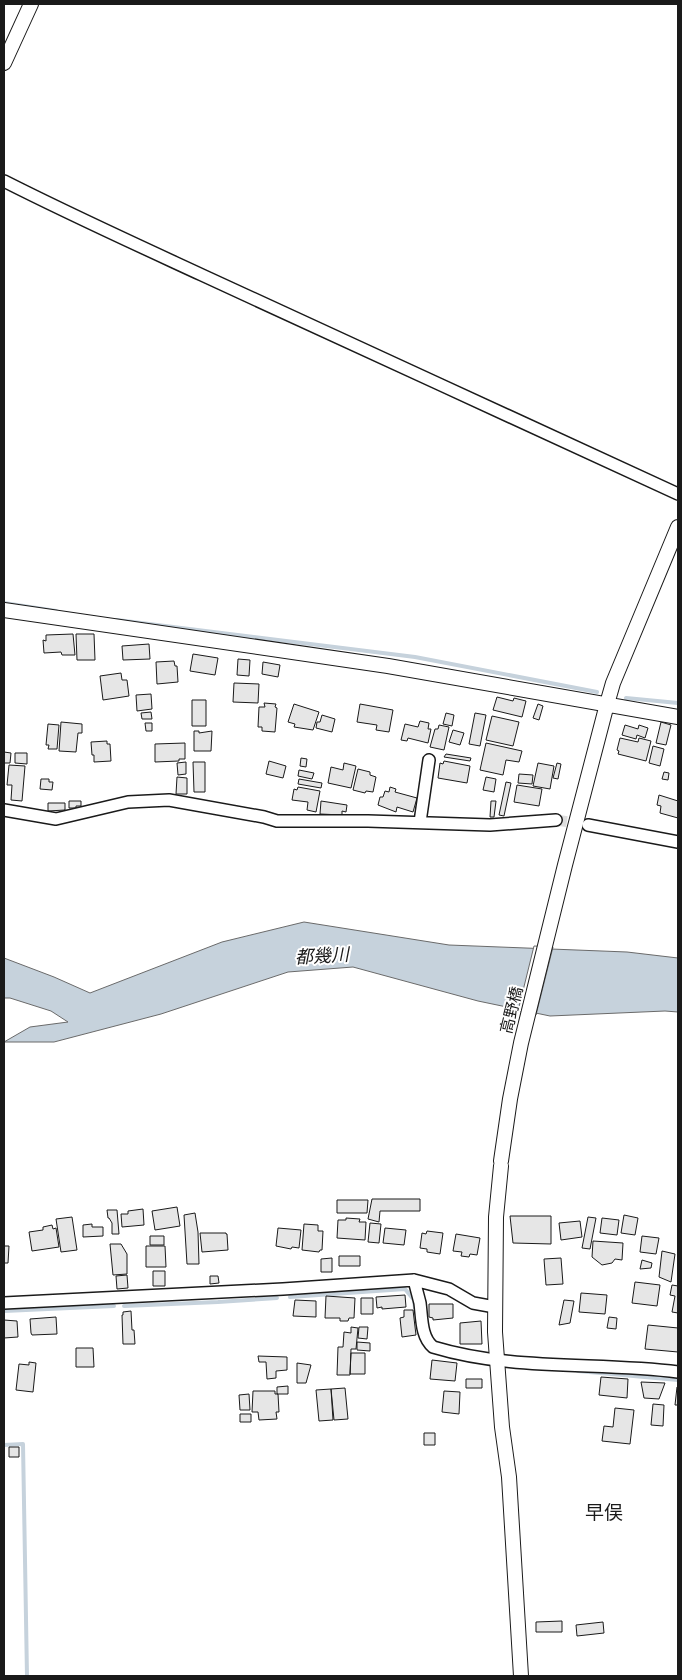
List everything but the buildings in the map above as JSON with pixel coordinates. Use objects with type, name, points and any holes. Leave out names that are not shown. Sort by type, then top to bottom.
[{"type":"street","points":[[4,63],[31,4]]},
{"type":"street","points":[[4,181],[56,208],[678,494]]},
{"type":"street","name":"高野橋","points":[[521,1676],[509,1477],[502,1426],[497,1360],[495,1307],[496,1217],[501,1164],[510,1099],[521,1043],[607,704],[613,683],[678,527]]},
{"type":"street","points":[[4,610],[388,666],[678,717]]},
{"type":"street","points":[[420,822],[429,760]]},
{"type":"street","points":[[4,810],[56,819],[128,802],[169,800],[277,821],[420,822],[490,825],[556,820]]},
{"type":"street","points":[[588,825],[678,842]]},
{"type":"street","points":[[4,1303],[283,1289],[414,1280],[449,1290],[473,1303],[495,1307]]},
{"type":"street","points":[[414,1280],[420,1302],[424,1335],[428,1343],[433,1347],[497,1360],[678,1372]]},
{"type":"water","name":"都幾川","points":[[304,922],[449,945],[627,952],[678,958],[678,1012],[550,1016],[478,1001],[353,967],[288,972],[161,1014],[54,1042],[4,1042],[30,1027],[68,1022],[51,1011],[10,998],[4,998],[4,958],[90,993],[222,942]]},
{"type":"pier","points":[[534,946],[553,947],[536,1015],[518,1011]]},
{"type":"waterway","points":[[4,603],[56,611]]},
{"type":"waterway","points":[[117,620],[415,657],[597,692]]},
{"type":"waterway","points":[[626,698],[678,703]]},
{"type":"waterway","points":[[290,1297],[405,1289],[414,1300],[415,1308]]},
{"type":"waterway","points":[[124,1306],[277,1298]]},
{"type":"waterway","points":[[4,1311],[114,1306]]},
{"type":"waterway","points":[[578,1371],[678,1380]]},
{"type":"waterway","points":[[4,1445],[23,1444],[27,1676]]},
{"type":"tunnel","points":[[556,820],[583,824]]},
{"type":"district","name":"早俣","points":[[604,1512]]}]
